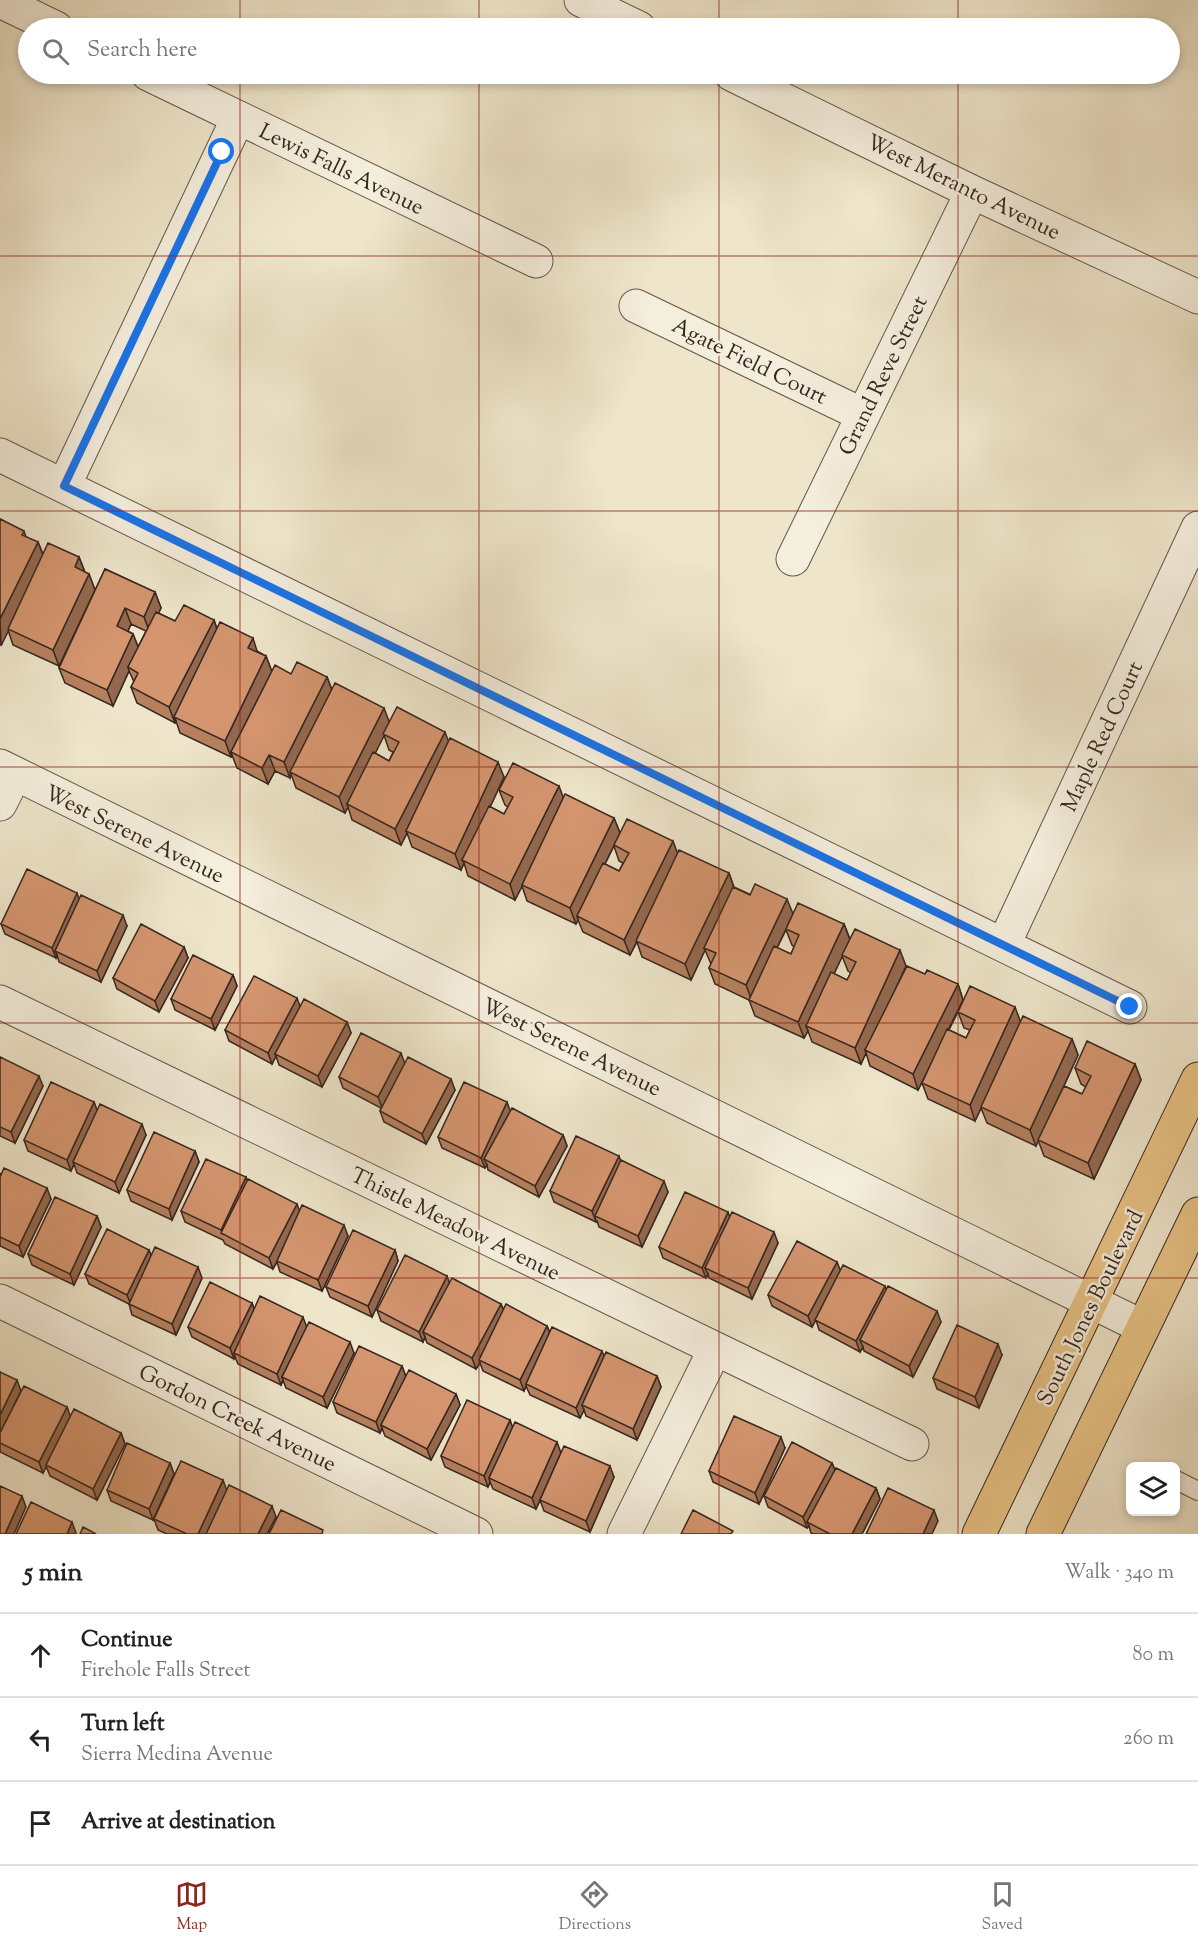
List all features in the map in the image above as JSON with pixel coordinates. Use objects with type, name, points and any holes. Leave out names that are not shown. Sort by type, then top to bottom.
[{"type":"main road","name":"South Jones Boulevard","points":[[980,1534],[1198,1079]]},
{"type":"main road","points":[[1043,1534],[1198,1214]]},
{"type":"street","points":[[581,0],[618,18]]},
{"type":"street","points":[[20,5],[40,18]]},
{"type":"street","name":"Lewis Falls Avenue","points":[[168,84],[536,261]]},
{"type":"street","name":"West Meranto Avenue","points":[[751,84],[972,192],[1198,297]]},
{"type":"street","points":[[64,486],[238,118]]},
{"type":"street","name":"Grand Reve Street","points":[[793,559],[972,192]]},
{"type":"street","name":"Agate Field Court","points":[[636,306],[863,415]]},
{"type":"street","points":[[0,455],[1130,1007]]},
{"type":"street","name":"Maple Red Court","points":[[1005,944],[1198,528]]},
{"type":"street","points":[[0,804],[7,770]]},
{"type":"street","name":"West Serene Avenue","points":[[7,770],[1143,1327]]},
{"type":"street","name":"Thistle Meadow Avenue","points":[[0,1002],[912,1444]]},
{"type":"street","name":"Gordon Creek Avenue","points":[[0,1300],[476,1534]]},
{"type":"street","points":[[624,1534],[715,1349]]},
{"type":"lane","points":[[1180,1482],[1198,1491]]},
{"type":"building","points":[[0,519],[24,531],[22,535],[38,542],[0,619]]},
{"type":"building","points":[[48,543],[79,557],[75,567],[89,574],[53,650],[8,629]]},
{"type":"building","points":[[105,569],[155,592],[144,617],[125,608],[117,626],[133,634],[107,690],[59,668]]},
{"type":"building","points":[[184,605],[214,620],[169,707],[131,687],[138,673],[128,667],[156,612],[175,621]]},
{"type":"building","points":[[220,622],[253,638],[248,648],[266,656],[225,741],[174,717]]},
{"type":"building","points":[[297,662],[327,677],[284,762],[269,755],[262,768],[231,752],[275,665],[291,674]]},
{"type":"building","points":[[335,683],[384,708],[339,797],[290,772]]},
{"type":"building","points":[[397,707],[445,732],[395,829],[347,804],[373,752],[389,761],[399,742],[383,734]]},
{"type":"building","points":[[450,738],[498,762],[455,854],[406,831]]},
{"type":"building","points":[[513,763],[559,786],[510,884],[462,860],[489,806],[504,814],[513,797],[499,790]]},
{"type":"building","points":[[565,794],[614,818],[570,908],[522,885]]},
{"type":"building","points":[[627,819],[673,841],[624,940],[577,916],[603,863],[619,871],[629,853],[614,845]]},
{"type":"building","points":[[679,850],[729,873],[685,964],[636,941]]},
{"type":"building","points":[[27,869],[77,893],[52,948],[1,924]]},
{"type":"building","points":[[755,884],[787,899],[746,985],[709,968],[716,953],[704,948],[733,887],[750,895]]},
{"type":"building","points":[[81,895],[123,915],[97,971],[55,951]]},
{"type":"building","points":[[798,903],[844,924],[798,1022],[749,1000],[774,946],[791,954],[799,935],[786,929]]},
{"type":"building","points":[[141,924],[184,947],[155,1001],[113,978]]},
{"type":"building","points":[[855,929],[900,950],[855,1048],[806,1026],[831,972],[847,980],[856,962],[842,955]]},
{"type":"building","points":[[193,955],[233,975],[211,1019],[171,999]]},
{"type":"building","points":[[907,966],[925,974],[927,970],[958,984],[913,1074],[865,1050]]},
{"type":"building","points":[[254,976],[297,998],[268,1053],[225,1030]]},
{"type":"building","points":[[970,986],[1015,1007],[970,1105],[922,1083],[947,1029],[966,1038],[975,1020],[958,1012]]},
{"type":"building","points":[[304,999],[347,1022],[318,1076],[275,1054]]},
{"type":"building","points":[[1023,1016],[1072,1039],[1030,1130],[981,1107]]},
{"type":"building","points":[[361,1033],[401,1053],[378,1097],[339,1077]]},
{"type":"building","points":[[1087,1041],[1135,1064],[1088,1163],[1038,1140],[1064,1086],[1082,1094],[1091,1076],[1075,1068]]},
{"type":"building","points":[[0,1057],[39,1076],[11,1132],[0,1127]]},
{"type":"building","points":[[408,1057],[451,1079],[422,1134],[380,1111]]},
{"type":"building","points":[[51,1082],[94,1102],[67,1160],[24,1140]]},
{"type":"building","points":[[464,1082],[507,1102],[481,1158],[438,1137]]},
{"type":"building","points":[[100,1104],[142,1124],[115,1182],[73,1162]]},
{"type":"building","points":[[512,1108],[563,1135],[535,1186],[484,1159]]},
{"type":"building","points":[[154,1132],[195,1151],[169,1209],[127,1190]]},
{"type":"building","points":[[576,1136],[619,1156],[592,1211],[550,1191]]},
{"type":"building","points":[[206,1159],[246,1177],[221,1230],[181,1211]]},
{"type":"building","points":[[621,1160],[664,1181],[638,1236],[595,1216]]},
{"type":"building","points":[[4,1168],[47,1188],[19,1246],[0,1237],[0,1177]]},
{"type":"building","points":[[248,1179],[297,1204],[269,1258],[221,1233]]},
{"type":"building","points":[[685,1192],[728,1212],[702,1268],[659,1247]]},
{"type":"building","points":[[55,1197],[97,1216],[70,1274],[28,1254]]},
{"type":"building","points":[[302,1205],[344,1225],[318,1280],[277,1261]]},
{"type":"building","points":[[732,1212],[774,1232],[748,1288],[705,1268]]},
{"type":"building","points":[[107,1229],[149,1250],[127,1295],[85,1274]]},
{"type":"building","points":[[353,1230],[395,1250],[368,1306],[326,1287]]},
{"type":"building","points":[[797,1241],[837,1262],[808,1316],[768,1295]]},
{"type":"building","points":[[155,1247],[198,1267],[172,1324],[129,1304]]},
{"type":"building","points":[[405,1255],[447,1276],[419,1332],[377,1310]]},
{"type":"building","points":[[843,1265],[885,1286],[856,1341],[815,1320]]},
{"type":"building","points":[[452,1278],[501,1304],[472,1358],[423,1332]]},
{"type":"building","points":[[210,1282],[252,1303],[230,1348],[188,1327]]},
{"type":"building","points":[[888,1286],[937,1311],[909,1366],[860,1340]]},
{"type":"building","points":[[260,1296],[303,1317],[277,1374],[234,1353]]},
{"type":"building","points":[[506,1304],[547,1326],[520,1380],[479,1360]]},
{"type":"building","points":[[309,1322],[350,1342],[323,1397],[282,1377]]},
{"type":"building","points":[[957,1325],[998,1344],[975,1397],[933,1378]]},
{"type":"building","points":[[552,1327],[602,1351],[576,1408],[526,1384]]},
{"type":"building","points":[[359,1346],[402,1366],[376,1422],[333,1402]]},
{"type":"building","points":[[606,1352],[657,1376],[633,1429],[582,1405]]},
{"type":"building","points":[[409,1370],[456,1394],[427,1449],[381,1425]]},
{"type":"building","points":[[0,1372],[17,1380],[0,1415]]},
{"type":"building","points":[[24,1386],[67,1407],[39,1462],[0,1443],[0,1433]]},
{"type":"building","points":[[467,1400],[510,1420],[484,1476],[441,1456]]},
{"type":"building","points":[[74,1409],[121,1433],[93,1489],[46,1465]]},
{"type":"building","points":[[734,1416],[781,1437],[755,1493],[709,1471]]},
{"type":"building","points":[[515,1422],[557,1442],[532,1498],[489,1478]]},
{"type":"building","points":[[792,1442],[832,1463],[803,1517],[764,1496]]},
{"type":"building","points":[[127,1443],[170,1463],[149,1509],[107,1490]]},
{"type":"building","points":[[564,1446],[610,1466],[586,1521],[540,1500]]},
{"type":"building","points":[[181,1461],[223,1480],[198,1534],[187,1534],[154,1519]]},
{"type":"building","points":[[836,1468],[876,1488],[852,1534],[830,1534],[807,1522]]},
{"type":"building","points":[[229,1485],[272,1506],[258,1534],[206,1534]]},
{"type":"building","points":[[0,1486],[22,1496],[5,1534],[0,1534]]},
{"type":"building","points":[[888,1488],[934,1510],[923,1534],[866,1534]]},
{"type":"building","points":[[31,1502],[72,1522],[67,1534],[16,1534]]},
{"type":"building","points":[[281,1510],[323,1530],[322,1534],[269,1534]]},
{"type":"building","points":[[693,1510],[733,1531],[731,1534],[681,1534]]},
{"type":"building","points":[[83,1527],[96,1534],[80,1534]]},
{"type":"route","points":[[222,152],[64,486],[1130,1007]]}]
